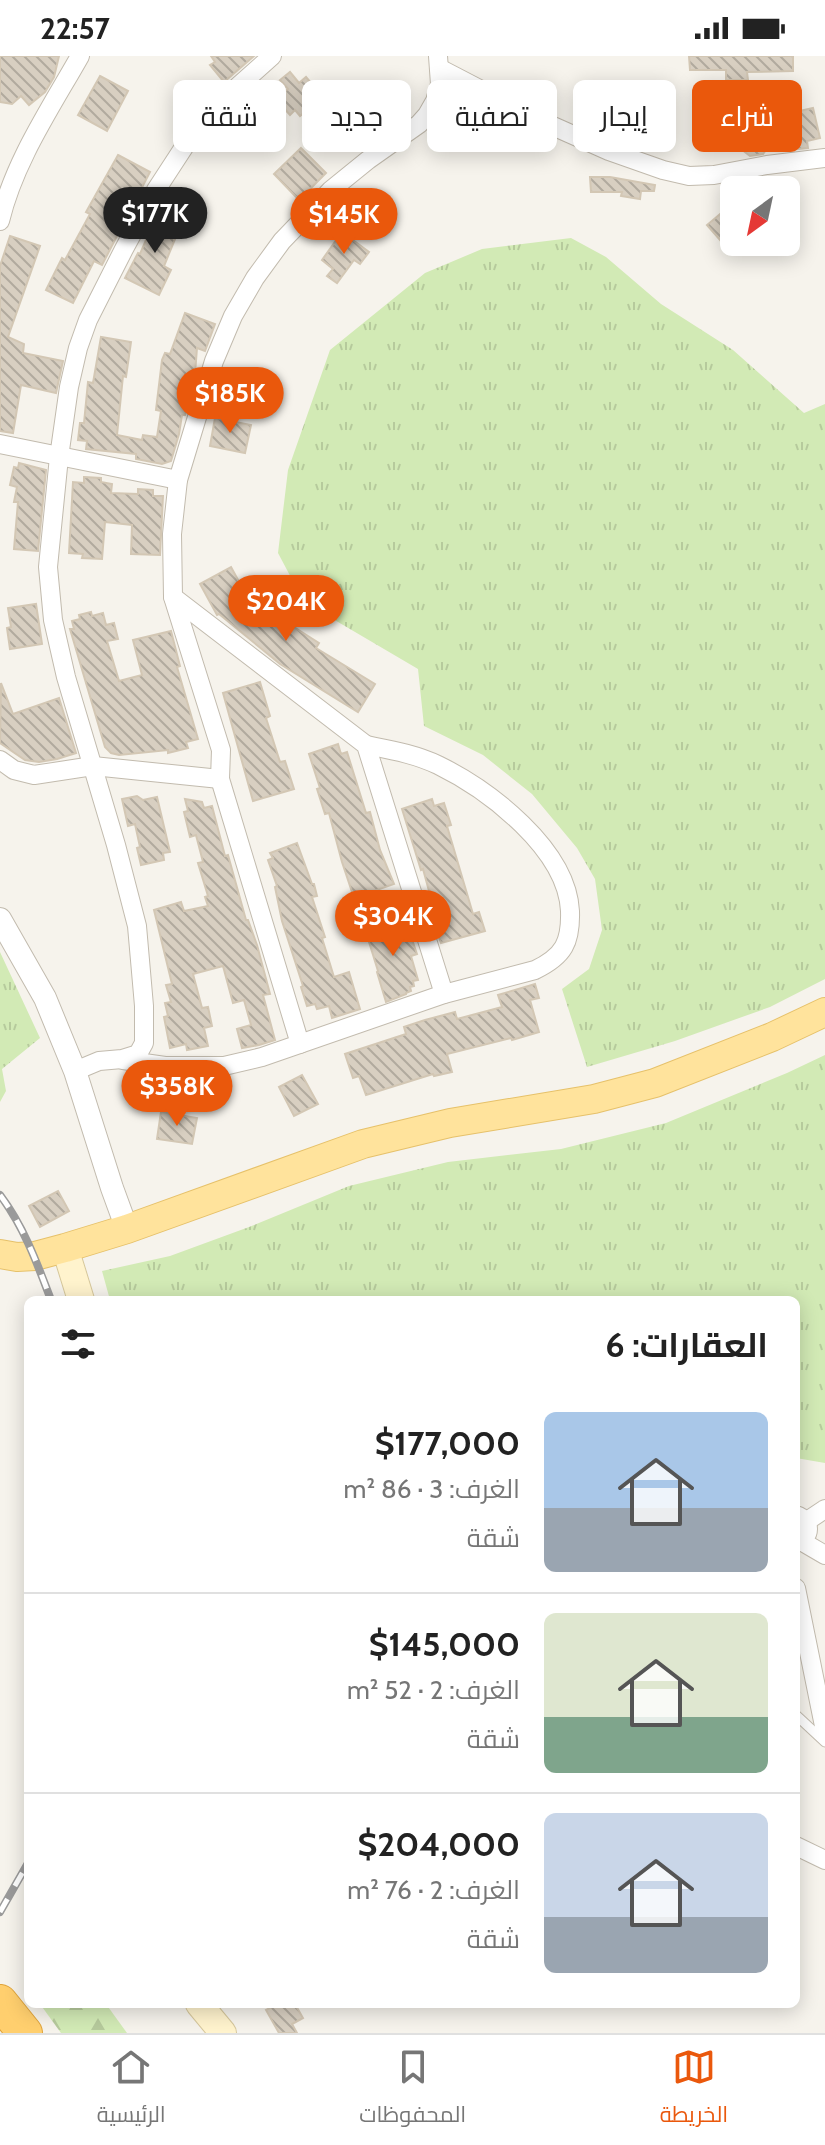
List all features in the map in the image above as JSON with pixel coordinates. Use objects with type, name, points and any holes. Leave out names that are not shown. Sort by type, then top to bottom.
[{"type":"highway","points":[[0,2002],[25,2033]]},
{"type":"main road","points":[[0,1254],[35,1256],[65,1248],[127,1229],[363,1144],[450,1123],[594,1099],[655,1083],[772,1037],[825,1012]]},
{"type":"main road","points":[[65,1248],[80,1296]]},
{"type":"main road","points":[[202,2008],[223,2033]]},
{"type":"street","points":[[0,221],[4,185],[80,56]]},
{"type":"street","points":[[75,1071],[99,1061],[138,1054],[144,1043],[144,1006],[137,926],[66,677],[53,620],[48,567],[69,387],[88,320],[156,190],[216,106],[272,56]]},
{"type":"street","points":[[438,62],[551,125],[609,151],[663,170],[689,176],[714,175],[825,158]]},
{"type":"street","points":[[300,1044],[220,779],[221,750],[173,597],[172,534],[178,480],[214,361],[233,316],[255,278],[282,241],[331,190],[419,124],[435,101],[440,84],[438,62]]},
{"type":"street","points":[[0,444],[178,480]]},
{"type":"street","points":[[122,1059],[165,1066],[224,1066],[262,1057],[444,994],[535,970],[562,951],[571,932],[569,902],[560,873],[547,851],[493,799],[439,766],[408,754],[366,745],[173,597]]},
{"type":"street","points":[[366,745],[444,994]]},
{"type":"street","points":[[0,760],[14,770],[34,775],[93,766],[220,779]]},
{"type":"street","points":[[0,919],[45,998],[75,1071],[127,1229]]},
{"type":"street","points":[[800,1541],[807,1536],[809,1529],[801,1518],[825,1509]]},
{"type":"street","points":[[800,1542],[825,1555]]},
{"type":"street","points":[[800,1608],[825,1731]]},
{"type":"street","points":[[800,1848],[825,1860]]},
{"type":"lane","points":[[800,1719],[825,1742]]},
{"type":"green space","points":[[571,238],[606,257],[661,304],[733,350],[804,413],[825,404],[825,979],[770,1007],[675,1041],[587,1067],[562,989],[589,969],[602,930],[595,879],[577,848],[532,794],[483,755],[424,726],[418,669],[304,602],[278,553],[288,470],[330,350],[425,273],[482,249]]},
{"type":"green space","points":[[0,952],[40,1038],[2,1069],[6,1091],[0,1102]]},
{"type":"green space","points":[[825,1055],[825,1463],[800,1459],[800,1296],[109,1296],[102,1271],[170,1256],[349,1186],[448,1162],[561,1149],[666,1123]]},
{"type":"green space","points":[[43,2008],[109,2008],[127,2033],[61,2033]]},
{"type":"building","points":[[0,56],[59,56],[54,77],[45,92],[29,105],[21,96],[12,104],[0,102]]},
{"type":"building","points":[[211,56],[254,56],[226,80],[222,80],[210,65],[215,62]]},
{"type":"building","points":[[689,56],[793,56],[793,71],[747,72],[748,80],[726,80],[726,70],[690,70]]},
{"type":"building","points":[[290,72],[299,83],[302,80],[300,116],[295,110],[290,115],[286,110],[288,89],[286,80],[280,80]]},
{"type":"building","points":[[100,76],[128,91],[107,131],[78,115]]},
{"type":"building","points":[[813,108],[820,138],[807,141],[808,148],[802,149],[802,110]]},
{"type":"building","points":[[301,148],[326,173],[299,200],[274,174]]},
{"type":"building","points":[[745,152],[764,152],[763,154],[750,156]]},
{"type":"building","points":[[118,155],[150,172],[102,265],[94,261],[73,303],[46,290],[90,214],[86,212]]},
{"type":"building","points":[[590,177],[610,177],[655,185],[654,191],[641,191],[640,199],[621,196],[622,192],[591,192]]},
{"type":"building","points":[[158,212],[182,222],[164,266],[171,270],[159,295],[125,278],[140,254]]},
{"type":"building","points":[[720,214],[720,240],[707,225]]},
{"type":"building","points":[[342,232],[369,252],[360,264],[354,260],[337,283],[327,276],[333,269],[322,260]]},
{"type":"building","points":[[10,236],[40,246],[8,337],[24,344],[23,353],[63,361],[56,393],[21,385],[13,433],[0,431],[0,266]]},
{"type":"building","points":[[185,313],[215,324],[205,351],[197,348],[195,374],[171,461],[162,464],[136,459],[136,454],[86,449],[87,441],[78,440],[80,423],[84,423],[88,382],[93,383],[101,337],[131,342],[126,377],[123,376],[117,435],[142,440],[143,435],[157,437],[161,411],[156,410],[162,360],[165,353],[170,354]]},
{"type":"building","points":[[215,418],[251,425],[245,453],[210,446]]},
{"type":"building","points":[[19,463],[46,470],[38,551],[14,549],[18,502],[14,502],[17,487],[10,485],[14,467],[18,468]]},
{"type":"building","points":[[84,477],[101,478],[101,482],[112,484],[111,493],[138,494],[138,489],[153,490],[153,496],[163,496],[160,555],[131,554],[132,525],[105,522],[102,559],[82,558],[83,554],[69,553],[73,482],[84,483]]},
{"type":"building","points":[[231,567],[244,591],[239,594],[287,634],[292,626],[319,643],[316,648],[375,684],[358,712],[280,664],[217,615],[200,584]]},
{"type":"building","points":[[36,604],[42,644],[10,649],[8,608]]},
{"type":"building","points":[[91,612],[92,616],[103,613],[106,625],[114,623],[118,639],[107,641],[119,681],[142,675],[133,640],[171,631],[180,666],[177,667],[198,739],[186,742],[188,748],[168,753],[168,750],[119,755],[105,747],[70,629],[74,629],[72,621],[80,619],[79,615]]},
{"type":"building","points":[[260,682],[270,716],[266,718],[280,762],[285,761],[294,789],[253,801],[223,693]]},
{"type":"building","points":[[1,683],[13,714],[59,698],[76,753],[39,762],[25,760],[0,743]]},
{"type":"building","points":[[338,744],[341,754],[347,752],[366,813],[370,812],[380,850],[394,884],[354,898],[329,813],[325,814],[317,789],[320,788],[309,754]]},
{"type":"building","points":[[137,796],[143,800],[157,797],[170,852],[163,853],[164,860],[141,865],[135,824],[128,826],[122,799]]},
{"type":"building","points":[[185,799],[202,802],[204,808],[212,806],[225,856],[228,855],[246,920],[257,945],[270,994],[263,995],[275,1040],[242,1048],[237,1029],[251,1025],[244,1000],[233,1003],[223,966],[193,974],[202,1008],[208,1007],[212,1026],[204,1028],[208,1046],[187,1050],[186,1044],[170,1048],[164,1017],[168,1016],[165,1003],[171,1002],[166,985],[172,984],[154,910],[181,902],[184,911],[208,906],[198,863],[203,862],[196,835],[190,837],[184,812],[188,811]]},
{"type":"building","points":[[432,799],[434,806],[444,803],[451,825],[447,826],[473,914],[479,912],[485,931],[441,943],[431,914],[435,913],[423,869],[402,809]]},
{"type":"building","points":[[297,843],[314,884],[317,896],[312,897],[334,977],[349,972],[360,1009],[332,1018],[329,1006],[317,1009],[315,1004],[307,1006],[268,860],[273,858],[270,853]]},
{"type":"building","points":[[405,919],[417,954],[411,956],[418,980],[413,981],[411,991],[386,1002],[365,929]]},
{"type":"building","points":[[535,984],[539,998],[530,1000],[539,1032],[447,1054],[452,1072],[433,1074],[366,1095],[359,1076],[353,1078],[345,1054],[406,1034],[404,1027],[425,1020],[455,1012],[457,1019],[502,1007],[498,995]]},
{"type":"building","points":[[302,1075],[318,1104],[294,1116],[279,1087]]},
{"type":"building","points":[[161,1112],[197,1118],[192,1144],[157,1139]]},
{"type":"building","points":[[58,1191],[69,1211],[40,1227],[29,1206]]},
{"type":"building","points":[[297,2008],[303,2018],[292,2024],[297,2033],[279,2033],[266,2010]]},
{"type":"railway","points":[[0,1195],[23,1233],[49,1296]]},
{"type":"railway","points":[[0,1912],[24,1870]]}]
